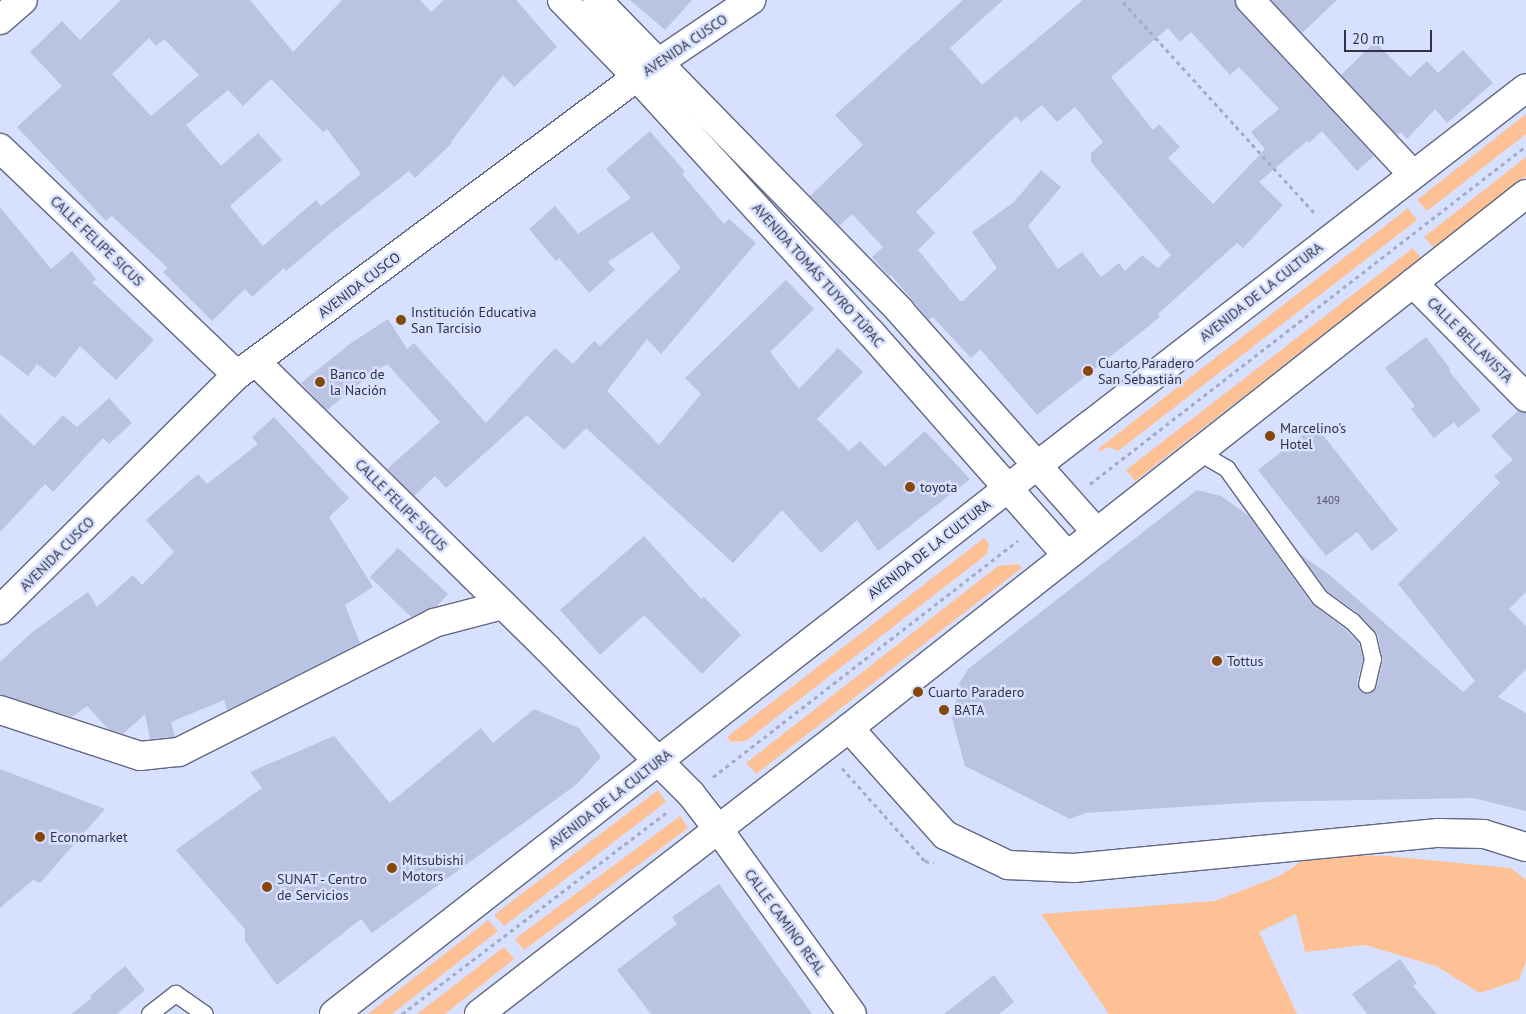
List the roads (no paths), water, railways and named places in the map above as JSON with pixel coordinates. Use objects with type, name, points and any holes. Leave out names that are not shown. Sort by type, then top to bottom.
[{"type":"main road","points":[[0,20],[23,0]]},
{"type":"main road","name":"AVENIDA TOMÁS TUYRO TÚPAC","points":[[562,0],[647,70],[900,311],[1096,532]]},
{"type":"main road","name":"AVENIDA TOMÁS TUYRO TÚPAC","points":[[597,0],[647,70],[871,332],[1067,555]]},
{"type":"main road","name":"AVENIDA CUSCO","points":[[0,610],[246,369],[647,70],[751,0]]},
{"type":"main road","points":[[1250,0],[1412,174]]},
{"type":"main road","name":"AVENIDA DE LA CULTURA","points":[[334,1014],[1412,174],[1526,88]]},
{"type":"main road","name":"CALLE FELIPE SICUS","points":[[0,148],[246,369],[503,605],[658,761]]},
{"type":"main road","points":[[478,1014],[849,728],[1526,194]]},
{"type":"main road","name":"CALLE BELLAVISTA","points":[[1413,283],[1526,397]]},
{"type":"main road","points":[[0,710],[140,756],[179,752],[434,623],[503,605]]},
{"type":"main road","points":[[849,728],[945,835],[1008,865],[1074,868],[1438,833],[1484,834],[1526,847]]},
{"type":"main road","points":[[658,761],[691,794],[718,829]]},
{"type":"main road","name":"CALLE CAMINO REAL","points":[[718,829],[852,1014]]},
{"type":"lane","points":[[1198,452],[1227,469],[1320,598],[1352,620],[1368,638],[1373,659],[1367,684]]},
{"type":"lane","points":[[150,1014],[176,994],[205,1014]]},
{"type":"place","name":"Institución Educativa San Tarcisio","points":[[401,320]]},
{"type":"place","name":"Cuarto Paradero San Sebastián","points":[[1088,371]]},
{"type":"place","name":"Banco de la Nación","points":[[320,382]]},
{"type":"place","name":"Marcelino's Hotel","points":[[1270,436]]},
{"type":"place","name":"toyota","points":[[910,487]]},
{"type":"place","name":"Tottus","points":[[1217,661]]},
{"type":"place","name":"Cuarto Paradero","points":[[918,692]]},
{"type":"place","name":"BATA","points":[[944,710]]},
{"type":"place","name":"Economarket","points":[[40,837]]},
{"type":"place","name":"Mitsubishi Motors","points":[[392,868]]},
{"type":"place","name":"SUNAT - Centro de Servicios","points":[[267,887]]}]
